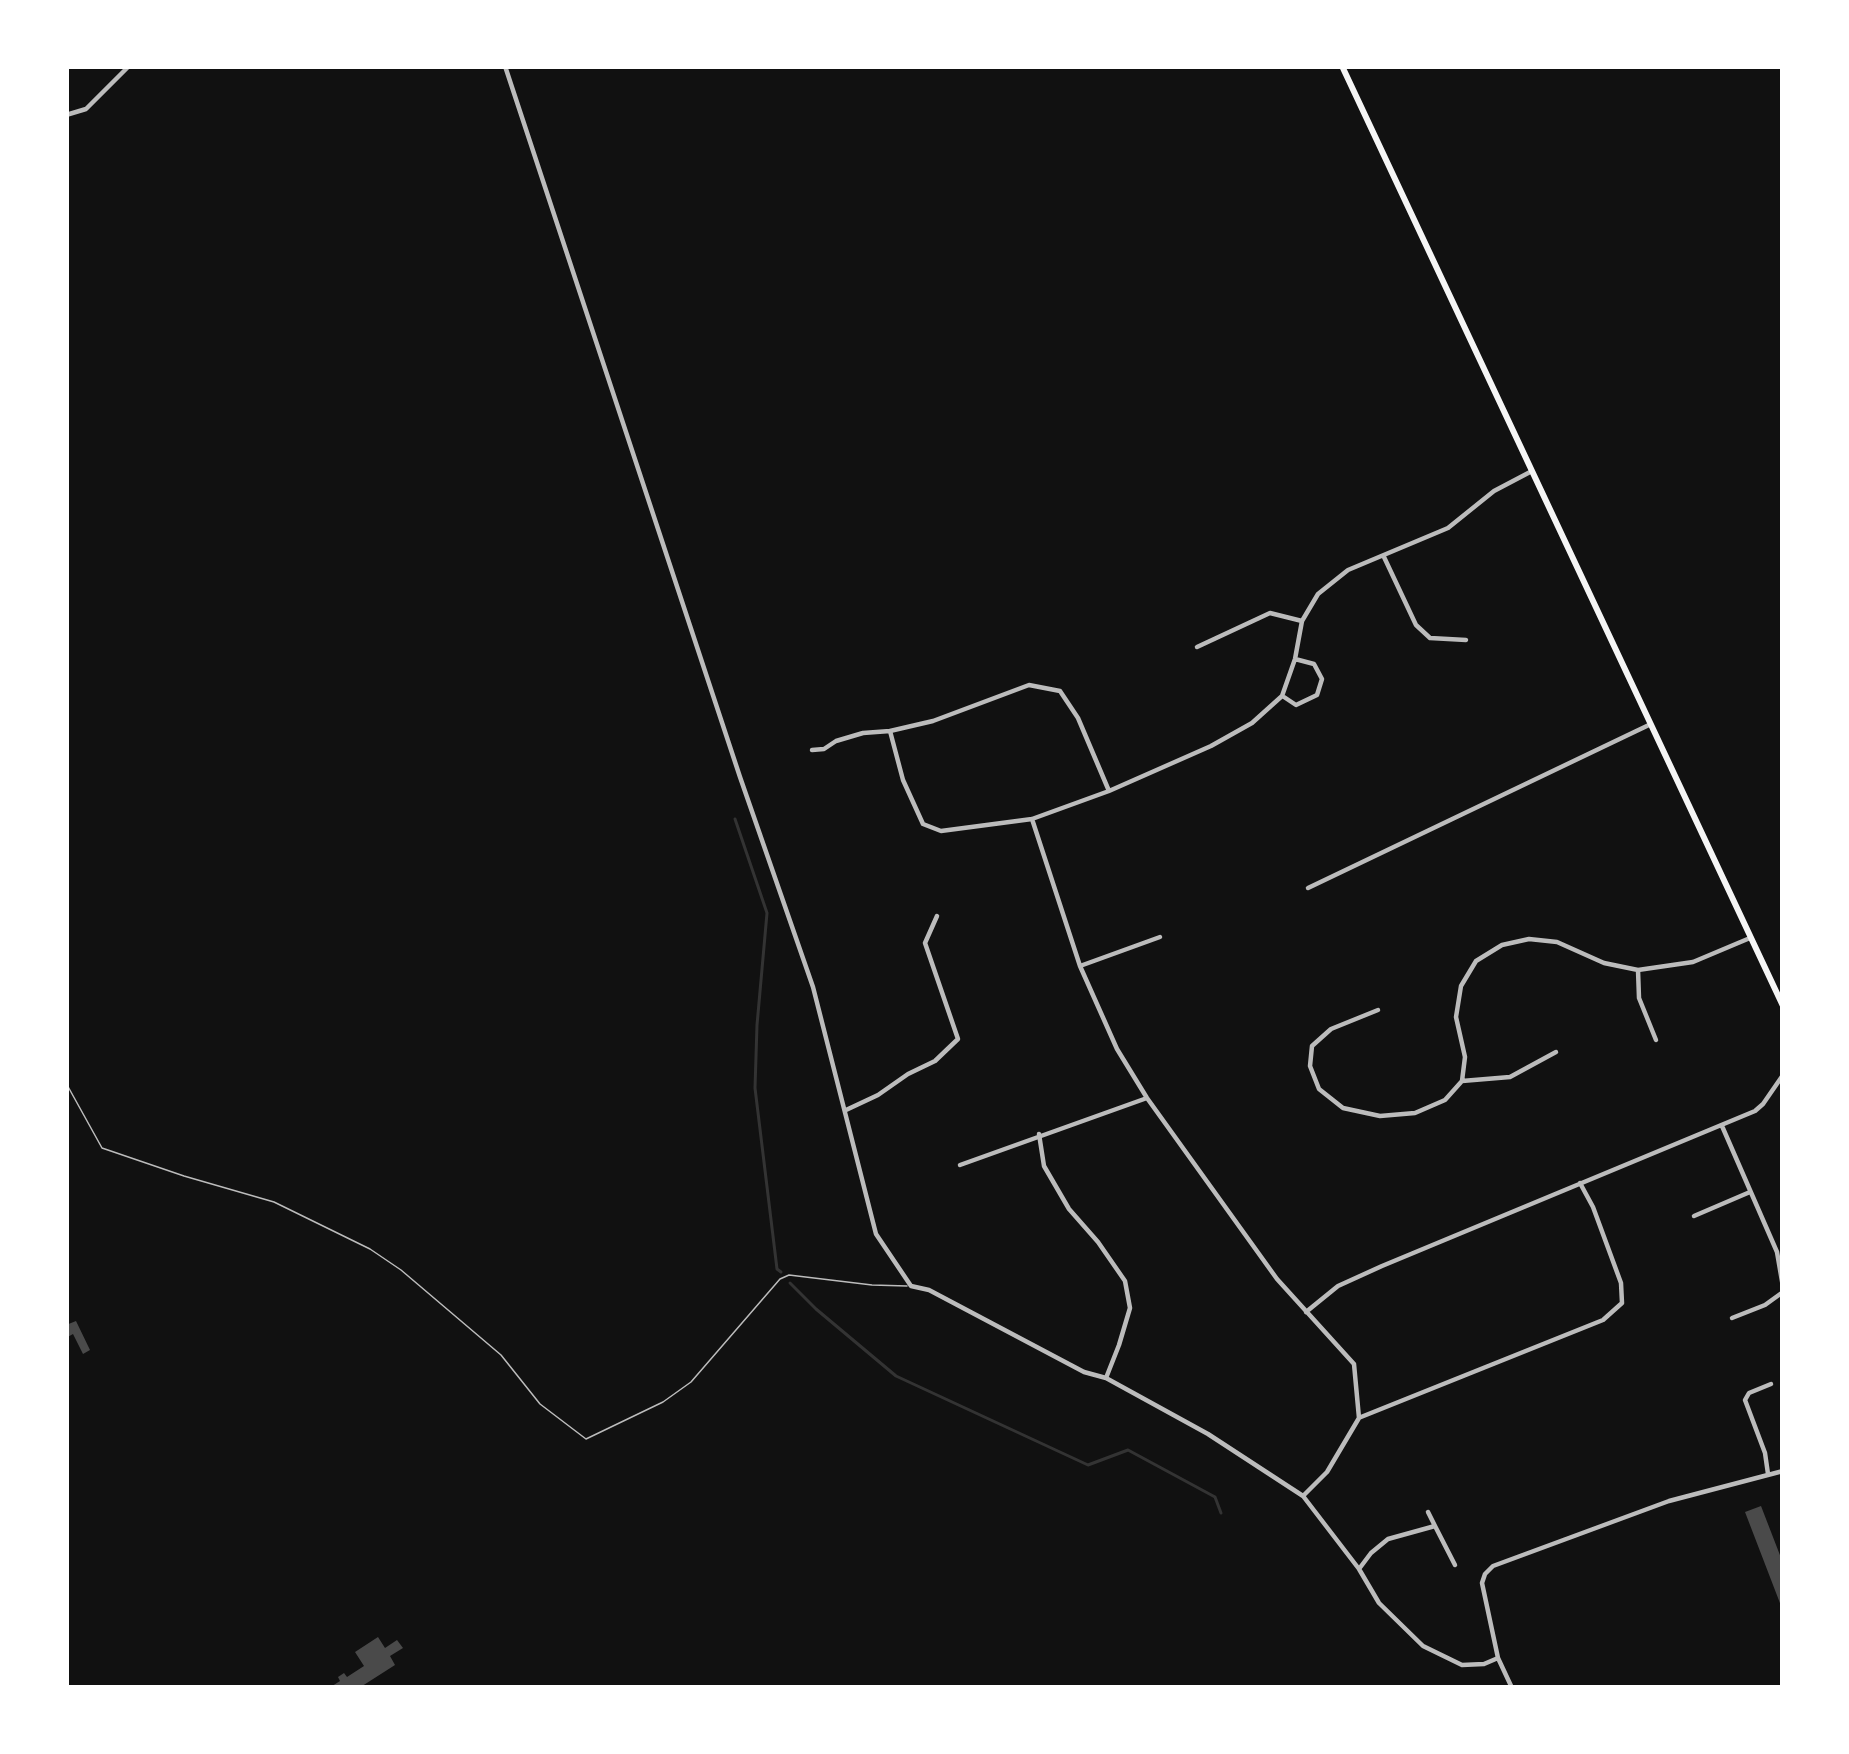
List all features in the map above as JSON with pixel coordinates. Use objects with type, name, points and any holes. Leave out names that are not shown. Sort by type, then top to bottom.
[{"type":"main road","points":[[1342,66],[1783,1006]]},
{"type":"street","points":[[66,115],[86,109],[129,66]]},
{"type":"street","points":[[505,66],[813,987],[876,1234],[911,1286],[929,1290],[1084,1372],[1106,1378],[1208,1434],[1303,1496],[1379,1603],[1423,1646],[1462,1665],[1498,1658]]},
{"type":"street","points":[[890,731],[902,779],[923,824],[941,831],[1033,819],[1109,791],[1211,746],[1252,723],[1282,696],[1302,620],[1318,593],[1348,570],[1448,528],[1494,491],[1532,471]]},
{"type":"street","points":[[1384,556],[1416,625],[1430,638],[1466,640]]},
{"type":"street","points":[[1197,647],[1270,613],[1302,620]]},
{"type":"street","points":[[1282,696],[1296,705],[1317,695],[1322,679],[1314,664],[1295,659]]},
{"type":"street","points":[[812,750],[863,734],[933,722],[1029,685],[1060,691],[1078,718],[1109,791]]},
{"type":"street","points":[[1308,888],[1652,724]]},
{"type":"street","points":[[1033,819],[1080,966],[1118,1049],[1277,1279],[1354,1364],[1359,1418],[1328,1472],[1303,1496]]},
{"type":"street","points":[[846,1110],[935,1061],[958,1039],[925,944],[937,916]]},
{"type":"street","points":[[1080,966],[1160,937]]},
{"type":"street","points":[[1378,1010],[1331,1029],[1312,1046],[1310,1066],[1319,1090],[1343,1108],[1379,1116],[1415,1112],[1445,1100],[1462,1081],[1465,1057],[1456,1017],[1461,986],[1476,961],[1502,945],[1529,939],[1557,942],[1604,963],[1638,970],[1693,962],[1750,938]]},
{"type":"street","points":[[1638,970],[1639,998],[1657,1040]]},
{"type":"street","points":[[1462,1081],[1510,1077],[1556,1052]]},
{"type":"street","points":[[1306,1312],[1338,1286],[1755,1111],[1783,1075]]},
{"type":"street","points":[[960,1165],[1148,1098]]},
{"type":"street","points":[[1722,1126],[1777,1252],[1783,1290],[1765,1306],[1732,1318]]},
{"type":"street","points":[[1039,1135],[1044,1166],[1069,1209],[1125,1281],[1130,1308],[1106,1378]]},
{"type":"street","points":[[1359,1418],[1604,1320],[1622,1303],[1622,1283],[1580,1183]]},
{"type":"street","points":[[1694,1216],[1750,1192]]},
{"type":"street","points":[[1768,1474],[1744,1400],[1771,1384]]},
{"type":"street","points":[[1512,1688],[1498,1658],[1482,1582],[1493,1566],[1669,1501],[1783,1471]]},
{"type":"street","points":[[1428,1512],[1455,1565]]},
{"type":"street","points":[[1359,1569],[1388,1539],[1435,1526]]},
{"type":"lane","points":[[66,1082],[101,1148],[274,1202],[386,1259],[501,1355],[540,1404],[586,1439],[663,1402],[692,1382],[780,1279],[911,1286]]},
{"type":"building","points":[[76,1321],[90,1350],[83,1354],[73,1334],[66,1338],[66,1325]]},
{"type":"building","points":[[1761,1506],[1783,1563],[1783,1611],[1745,1512]]},
{"type":"building","points":[[378,1637],[385,1648],[397,1640],[403,1648],[390,1656],[395,1665],[359,1688],[329,1688],[344,1673],[347,1677],[364,1666],[355,1652]]},
{"type":"waterway","points":[[735,819],[767,913],[755,1088],[781,1272]]},
{"type":"waterway","points":[[790,1283],[896,1376],[1088,1465],[1128,1450],[1215,1497],[1221,1513]]}]
